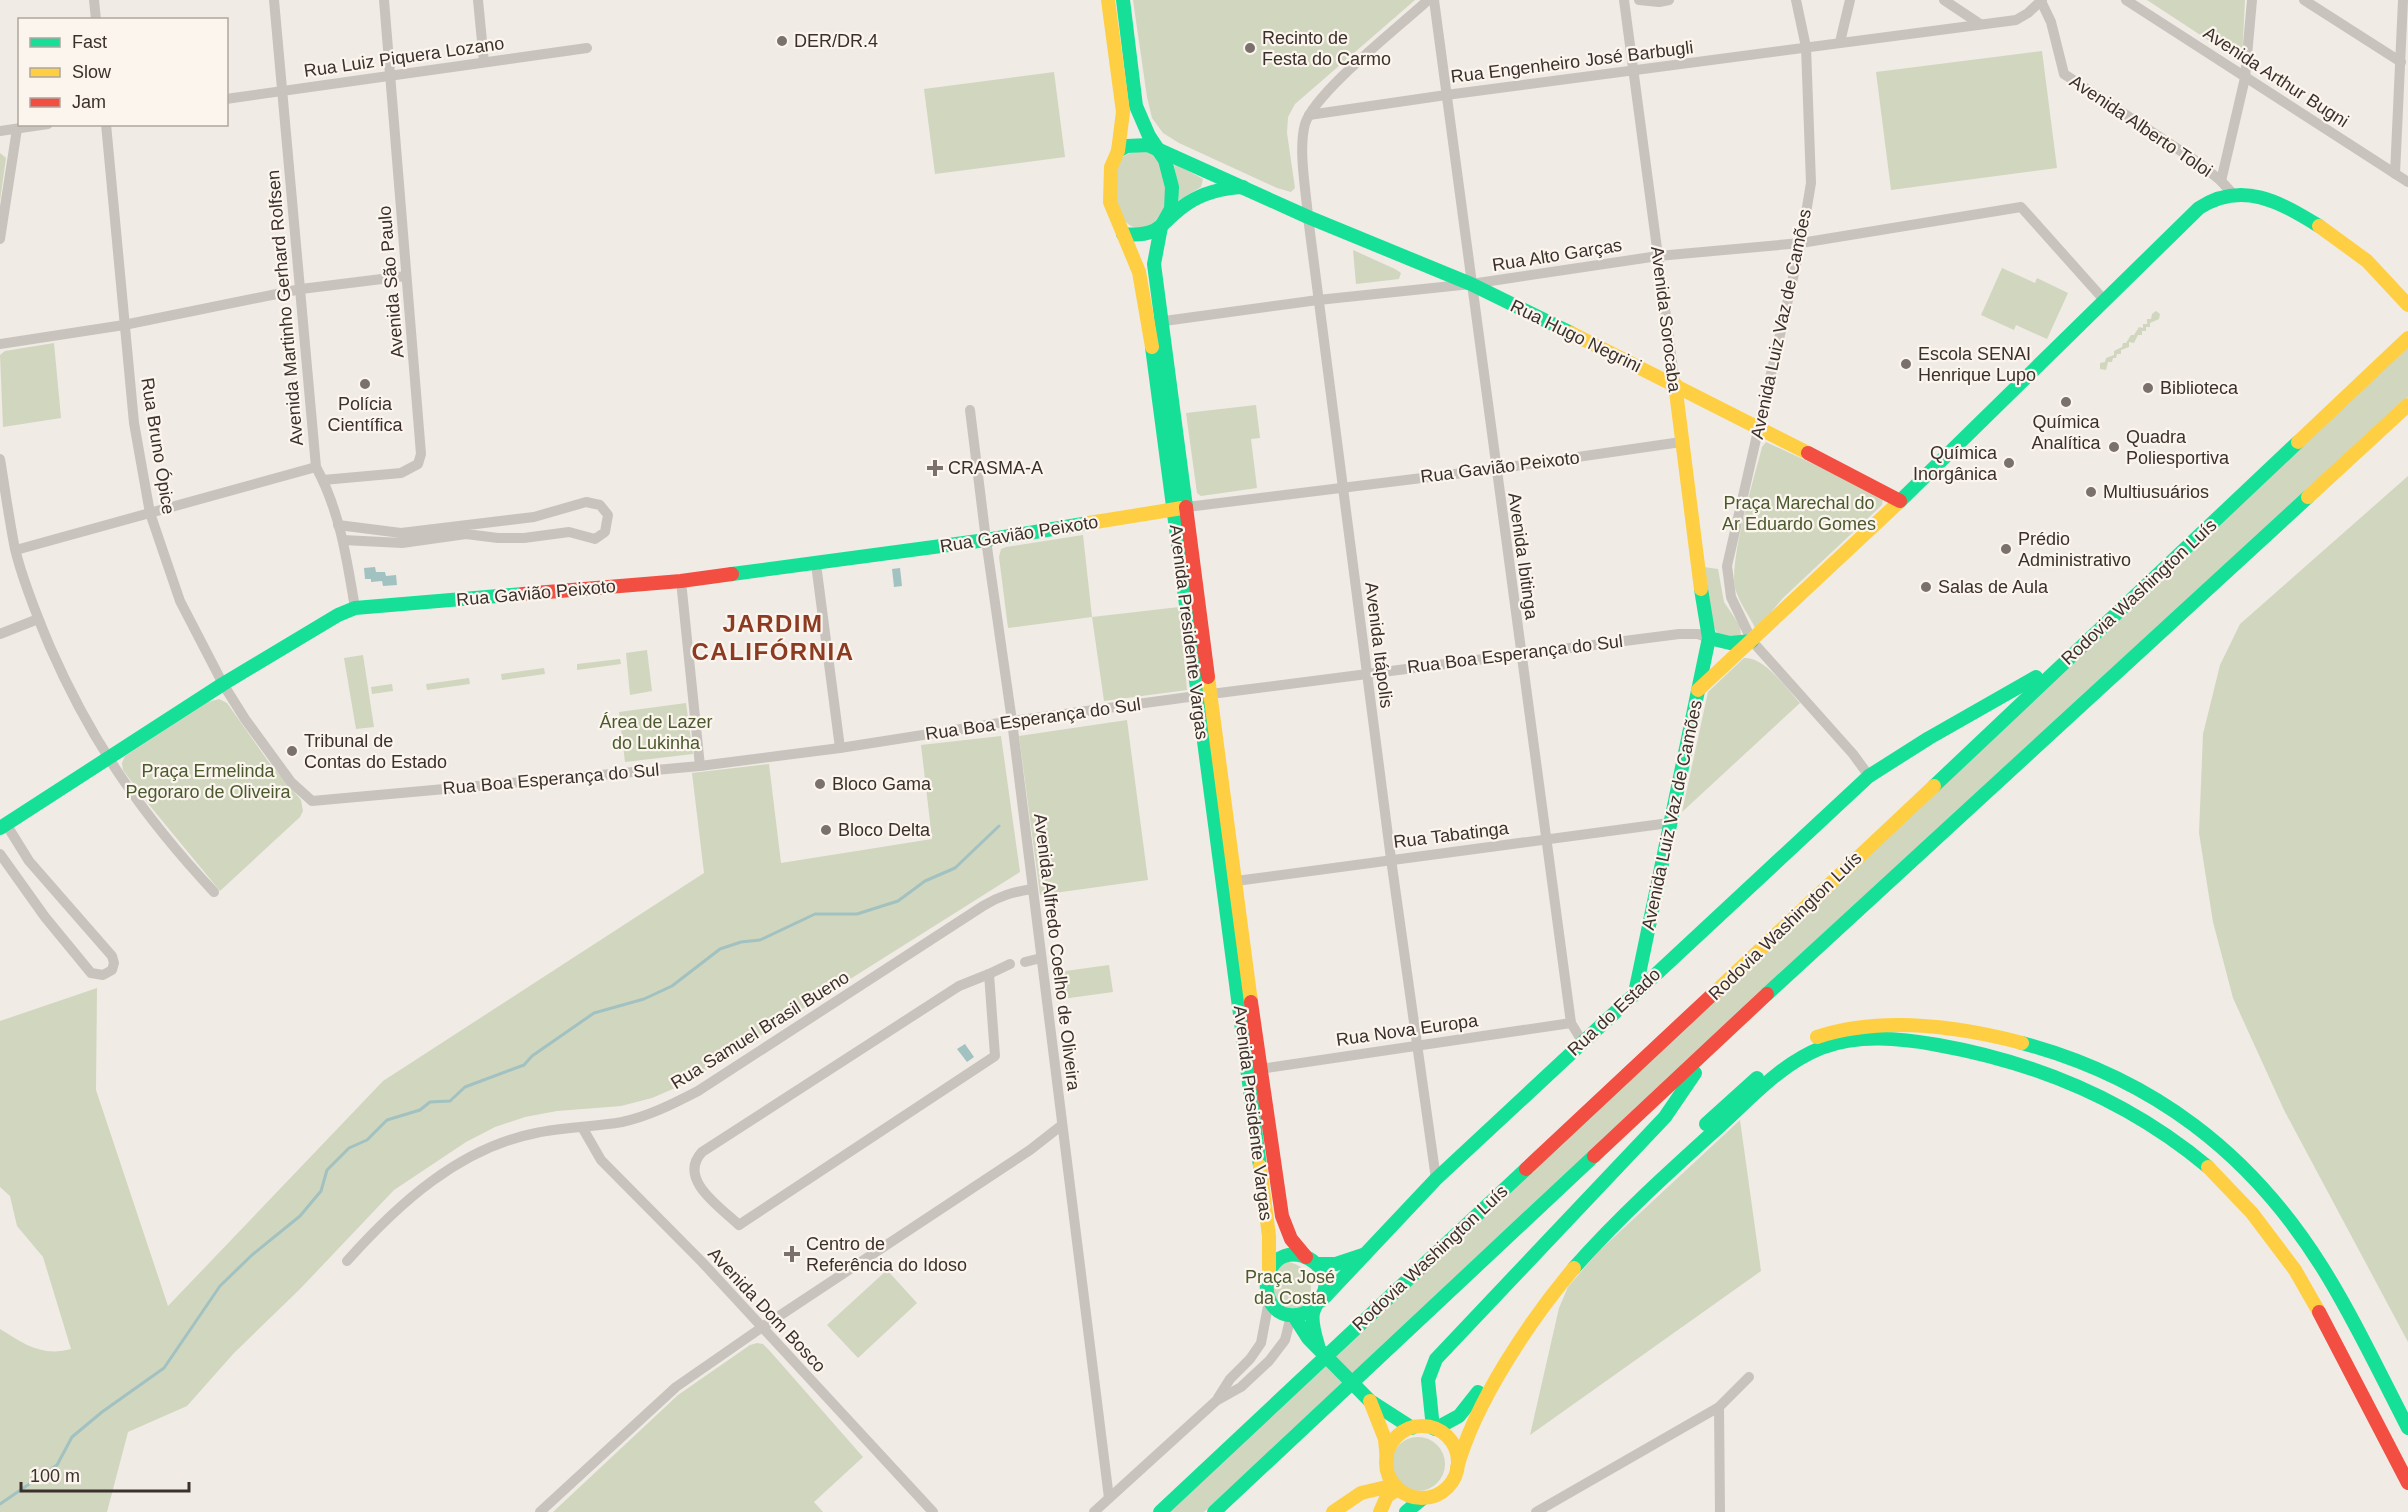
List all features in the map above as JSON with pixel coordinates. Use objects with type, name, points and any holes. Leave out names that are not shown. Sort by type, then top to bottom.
[{"type":"main road","name":"Avenida Presidente Vargas","points":[[1108,0],[1123,112],[1118,151],[1111,167],[1109,184],[1112,210],[1139,272],[1156,322]]},
{"type":"main road","name":"Avenida Presidente Vargas","points":[[1123,0],[1136,106],[1149,135],[1165,160],[1172,186],[1171,208],[1161,227],[1154,264],[1156,322],[1180,508],[1211,694],[1236,881],[1269,1236],[1269,1270]]},
{"type":"main road","points":[[1118,151],[1138,144],[1158,148]]},
{"type":"main road","name":"Rua Hugo Negrini","points":[[1158,148],[1308,217],[1471,284],[1675,384],[1900,501]]},
{"type":"main road","points":[[1123,234],[1138,236],[1153,234],[1177,210],[1201,196],[1215,190],[1245,187]]},
{"type":"main road","points":[[1698,690],[1900,501],[2199,208],[2211,201],[2233,195],[2252,195],[2310,221],[2359,254],[2404,301]]},
{"type":"main road","name":"Rodovia Washington Luís","points":[[1160,1512],[1690,1017],[2408,338]]},
{"type":"main road","name":"Avenida Sorocaba","points":[[1675,384],[1709,638]]},
{"type":"main road","points":[[1677,408],[1697,396]]},
{"type":"main road","name":"Rodovia Washington Luís","points":[[1214,1512],[1859,908],[2408,405]]},
{"type":"main road","name":"Avenida Presidente Vargas","points":[[1180,508],[1197,696],[1254,1070],[1282,1216],[1291,1239],[1311,1261]]},
{"type":"main road","name":"Rua Gavião Peixoto","points":[[355,608],[681,581],[986,540],[1180,508]]},
{"type":"main road","name":"Rua do Estado","points":[[1318,1305],[1436,1179],[1869,776],[1909,750],[2016,690],[2060,662],[2134,596]]},
{"type":"main road","points":[[2,822],[223,684],[338,615],[355,608]]},
{"type":"main road","name":"Rua Boa Esperança do Sul","points":[[1709,638],[1730,643],[1752,641]]},
{"type":"main road","name":"Avenida Luiz Vaz de Camões","points":[[1635,993],[1709,638]]},
{"type":"main road","points":[[1387,1460],[1388,1451],[1397,1437],[1412,1428],[1434,1428],[1459,1416],[1471,1403],[1535,1302],[1561,1269],[1588,1238],[1735,1096],[1798,1046],[1841,1029],[1866,1026],[1940,1029],[1978,1034],[2053,1052],[2089,1065],[2138,1089],[2186,1117],[2238,1161],[2284,1212],[2323,1268],[2408,1428]]},
{"type":"main road","points":[[1368,1398],[1385,1439],[1387,1469],[1397,1487],[1414,1497],[1423,1498],[1435,1496],[1446,1489],[1454,1480],[1462,1446],[1475,1417],[1506,1364],[1557,1288],[1620,1221],[1783,1068],[1827,1046],[1851,1040],[1874,1039],[1945,1046],[1993,1055],[2038,1069],[2082,1086],[2139,1116],[2191,1152],[2241,1199],[2297,1273],[2408,1483]]},
{"type":"main road","points":[[1434,1428],[1428,1380],[1436,1359],[1665,1117],[1715,1043]]},
{"type":"main road","name":"Rua do Estado","points":[[1311,1261],[1336,1264],[1365,1254]]},
{"type":"main road","points":[[1318,1305],[1305,1314],[1292,1316],[1282,1313],[1269,1301],[1265,1291],[1265,1280],[1269,1270],[1279,1260],[1299,1255],[1311,1261],[1322,1272],[1325,1292],[1318,1305],[1314,1333],[1319,1348]]},
{"type":"main road","points":[[1292,1316],[1301,1329],[1368,1398],[1412,1428]]},
{"type":"main road","points":[[1434,1428],[1446,1435],[1453,1444],[1458,1456],[1457,1468]]},
{"type":"main road","points":[[1333,1512],[1353,1495],[1364,1490],[1397,1487]]},
{"type":"main road","points":[[1380,1512],[1387,1496],[1397,1487]]},
{"type":"main road","points":[[1406,1512],[1423,1498]]},
{"type":"street","points":[[94,0],[96,18]]},
{"type":"street","name":"Avenida Martinho Gerhard Rolfsen","points":[[274,0],[316,467],[323,480],[343,540],[355,608]]},
{"type":"street","name":"Avenida São Paulo","points":[[323,480],[401,472],[418,464],[422,446],[384,0]]},
{"type":"street","points":[[478,0],[484,62]]},
{"type":"street","points":[[1309,115],[1320,98],[1428,0]]},
{"type":"street","name":"Avenida Ibitinga","points":[[1434,0],[1571,1023],[1582,1041]]},
{"type":"street","name":"Avenida Sorocaba","points":[[1624,0],[1675,384]]},
{"type":"street","points":[[1639,0],[1659,2],[1669,0]]},
{"type":"street","name":"Avenida Luiz Vaz de Camões","points":[[1796,0],[1806,47],[1811,183],[1800,243],[1727,567],[1735,609],[1752,641],[1853,754],[1869,776]]},
{"type":"street","points":[[1840,42],[1850,0]]},
{"type":"street","points":[[1944,0],[1980,24]]},
{"type":"street","name":"Avenida Arthur Bugni","points":[[2126,0],[2408,182]]},
{"type":"street","points":[[2221,180],[2245,78],[2252,0]]},
{"type":"street","points":[[2304,0],[2401,62]]},
{"type":"street","points":[[2395,174],[2403,0]]},
{"type":"street","name":"Rua Engenheiro José Barbugli","points":[[1309,115],[1446,94],[2016,20],[2041,1]]},
{"type":"street","name":"Avenida Alberto Toloi","points":[[2041,1],[2051,22],[2064,74],[2199,163],[2221,180],[2233,195]]},
{"type":"street","name":"Rua Luiz Piquera Lozano","points":[[228,99],[587,48]]},
{"type":"street","name":"Avenida Itápolis","points":[[1309,115],[1303,145],[1308,217],[1366,673],[1436,1179]]},
{"type":"street","points":[[0,131],[36,126]]},
{"type":"street","name":"Rua Bruno Ópice","points":[[106,126],[134,423],[150,513],[180,601],[223,684],[245,719],[291,782],[312,801]]},
{"type":"street","points":[[0,239],[17,129]]},
{"type":"street","name":"Rua Alto Garças","points":[[1156,322],[1318,300],[1471,284],[1658,256],[1800,243],[2021,207],[2105,301]]},
{"type":"street","points":[[0,344],[124,325],[301,289],[406,276]]},
{"type":"street","name":"Avenida Alfredo Coelho de Oliveira","points":[[970,410],[1012,721],[1109,1498]]},
{"type":"street","name":"Rua Gavião Peixoto","points":[[1180,508],[1495,469],[1681,442]]},
{"type":"street","points":[[0,459],[16,550],[38,619],[71,694],[107,758],[140,807],[214,892]]},
{"type":"street","points":[[16,550],[316,467]]},
{"type":"street","points":[[343,540],[402,538],[466,530],[534,517],[586,502],[600,505],[608,515],[605,532],[595,539],[569,532],[524,538],[498,538],[466,530]]},
{"type":"street","points":[[338,525],[402,538]]},
{"type":"street","points":[[816,564],[840,748]]},
{"type":"street","points":[[681,581],[700,766]]},
{"type":"street","points":[[0,634],[38,619]]},
{"type":"street","name":"Rua Boa Esperança do Sul","points":[[312,801],[700,766],[1366,673],[1679,634],[1698,634],[1709,638]]},
{"type":"street","points":[[0,854],[25,892],[86,967],[96,975],[103,975],[112,970],[112,956],[29,861],[2,822]]},
{"type":"street","name":"Rua Tabatinga","points":[[1236,881],[1670,823]]},
{"type":"street","name":"Rua Samuel Brasil Bueno","points":[[347,1261],[376,1228],[426,1184],[479,1152],[535,1133],[623,1122],[661,1110],[698,1091],[983,906],[1006,894],[1032,889]]},
{"type":"street","points":[[1025,962],[1041,958]]},
{"type":"street","points":[[989,974],[995,1056],[739,1225],[699,1185],[693,1171],[694,1164],[702,1152],[959,986],[1010,964]]},
{"type":"street","name":"Rua Nova Europa","points":[[1254,1070],[1571,1023]]},
{"type":"street","points":[[540,1512],[676,1387],[1030,1150],[1062,1125]]},
{"type":"street","name":"Avenida Dom Bosco","points":[[582,1127],[601,1160],[702,1262],[933,1512]]},
{"type":"street","points":[[1216,1401],[1230,1379],[1250,1359],[1261,1343],[1269,1301]]},
{"type":"street","points":[[1094,1512],[1216,1401],[1241,1387],[1269,1361],[1285,1340],[1292,1316]]},
{"type":"street","points":[[1536,1512],[1719,1407],[1749,1377]]},
{"type":"street","points":[[1719,1407],[1720,1512]]},
{"type":"green space","name":"Recinto de Festa do Carmo","points":[[1133,0],[1415,0],[1295,104],[1288,117],[1287,133],[1295,188],[1291,192],[1277,188],[1179,143],[1163,133],[1152,118],[1147,97]]},
{"type":"green space","points":[[2147,0],[2245,0],[2242,58],[2237,59]]},
{"type":"green space","points":[[2042,51],[2057,168],[1891,190],[1876,72]]},
{"type":"green space","points":[[1054,72],[1065,157],[935,174],[924,89]]},
{"type":"green space","points":[[1144,151],[1152,153],[1159,160],[1167,182],[1167,195],[1165,207],[1159,218],[1151,225],[1139,228],[1123,219],[1114,187],[1115,176],[1122,158],[1130,153]]},
{"type":"green space","points":[[0,153],[6,158],[0,201]]},
{"type":"green space","points":[[1174,163],[1203,179],[1201,187],[1179,200]]},
{"type":"green space","points":[[1353,250],[1395,269],[1401,273],[1399,279],[1356,284]]},
{"type":"green space","points":[[2002,268],[2035,283],[2037,278],[2068,293],[2047,339],[2016,325],[2014,330],[1981,315]]},
{"type":"green space","points":[[2156,311],[2160,314],[2159,319],[2150,323],[2150,327],[2142,331],[2142,335],[2138,335],[2134,343],[2129,342],[2129,347],[2121,350],[2121,354],[2117,354],[2112,362],[2108,362],[2106,370],[2100,369],[2100,363],[2114,355],[2114,351],[2122,347],[2123,343],[2134,335],[2139,327],[2143,328],[2143,324],[2147,324],[2147,319],[2151,319],[2152,314]]},
{"type":"green space","points":[[54,343],[61,418],[3,427],[0,355],[5,351]]},
{"type":"green space","points":[[2408,347],[2408,397],[1204,1512],[1169,1512]]},
{"type":"green space","points":[[1256,405],[1260,438],[1251,439],[1257,488],[1201,496],[1197,493],[1186,413]]},
{"type":"green space","name":"Praça Marechal do Ar Eduardo Gomes","points":[[1766,442],[1880,495],[1883,499],[1882,505],[1783,598],[1756,630],[1737,594],[1734,575],[1743,519],[1762,447]]},
{"type":"green space","points":[[2408,476],[2408,1342],[2284,1110],[2233,998],[2213,922],[2199,833],[2203,734],[2220,665],[2240,624]]},
{"type":"green space","points":[[1083,535],[1092,617],[1008,628],[999,557],[1001,549]]},
{"type":"green space","points":[[1704,567],[1718,569],[1724,602],[1740,626],[1741,635],[1737,639],[1718,634],[1712,624]]},
{"type":"green space","points":[[1179,607],[1187,690],[1104,701],[1092,617]]},
{"type":"green space","points":[[647,650],[652,691],[630,695],[626,653]]},
{"type":"green space","points":[[363,655],[374,727],[356,729],[344,658]]},
{"type":"green space","points":[[1744,658],[1759,662],[1767,668],[1800,703],[1682,812],[1708,692]]},
{"type":"green space","points":[[620,659],[621,664],[577,670],[577,664]]},
{"type":"green space","points":[[544,668],[545,674],[502,680],[501,674]]},
{"type":"green space","points":[[469,678],[470,684],[427,690],[426,684]]},
{"type":"green space","points":[[392,684],[393,691],[372,694],[371,687]]},
{"type":"green space","name":"Praça Ermelinda Pegoraro de Oliveira","points":[[219,699],[227,703],[268,761],[301,800],[303,811],[300,817],[220,891],[146,801],[123,770],[122,763],[125,756],[208,702]]},
{"type":"green space","name":"Área de Lazer do Lukinha","points":[[686,703],[693,754],[625,762],[619,712]]},
{"type":"green space","points":[[1127,720],[1148,880],[1040,895],[1019,736]]},
{"type":"green space","points":[[1001,736],[1020,872],[682,1085],[652,1098],[621,1106],[557,1111],[525,1117],[495,1127],[466,1142],[394,1190],[300,1289],[234,1353],[187,1406],[128,1432],[107,1512],[0,1512],[0,1329],[34,1348],[51,1351],[71,1349],[43,1257],[17,1226],[10,1196],[0,1187],[0,1021],[97,988],[96,1090],[168,1306],[383,1081],[704,873],[692,773],[769,764],[781,863],[932,839],[921,745]]},
{"type":"green space","points":[[1109,965],[1113,992],[1062,999],[1058,972]]},
{"type":"green space","points":[[1740,1120],[1761,1271],[1530,1435],[1559,1308],[1568,1287],[1598,1252]]},
{"type":"green space","name":"Praça José da Costa","points":[[1288,1262],[1302,1268],[1310,1280],[1310,1295],[1304,1309],[1277,1307],[1268,1280],[1271,1271]]},
{"type":"green space","points":[[887,1270],[917,1303],[858,1358],[827,1325]]},
{"type":"green space","points":[[763,1344],[769,1350],[863,1457],[814,1502],[823,1512],[553,1512],[678,1395],[750,1345]]},
{"type":"green space","points":[[1418,1437],[1428,1439],[1437,1445],[1443,1454],[1445,1464],[1443,1474],[1437,1483],[1428,1489],[1418,1491],[1408,1489],[1399,1483],[1393,1474],[1391,1464],[1393,1454],[1399,1445],[1408,1439]]},
{"type":"water","points":[[375,567],[376,572],[385,572],[386,576],[396,575],[397,585],[383,586],[382,581],[371,582],[371,579],[365,579],[364,568]]},
{"type":"water","points":[[900,568],[902,586],[894,587],[892,569]]},
{"type":"water","points":[[965,1044],[974,1057],[967,1062],[957,1049]]},
{"type":"waterway","points":[[0,1504],[57,1465],[72,1437],[102,1412],[164,1368],[220,1286],[252,1255],[300,1216],[321,1191],[327,1170],[349,1148],[367,1140],[387,1120],[420,1110],[430,1102],[450,1101],[465,1087],[524,1065],[532,1056],[594,1013],[644,999],[672,986],[720,949],[741,942],[760,940],[815,914],[857,914],[898,901],[925,881],[955,868],[999,826]]},
{"type":"traffic: fast","points":[[1123,0],[1136,106],[1149,136],[1165,160],[1172,187],[1171,209],[1161,227],[1154,264],[1186,507]]},
{"type":"traffic: fast","points":[[1118,151],[1127,146],[1148,145],[1308,217],[1471,284],[1571,333]]},
{"type":"traffic: fast","points":[[1123,234],[1136,235],[1154,231],[1194,199],[1215,191],[1243,187]]},
{"type":"traffic: fast","points":[[1899,502],[2199,208],[2215,200],[2246,195],[2275,202],[2319,226]]},
{"type":"traffic: fast","points":[[1152,347],[1260,1166]]},
{"type":"traffic: fast","points":[[1934,786],[2298,442]]},
{"type":"traffic: fast","points":[[1767,994],[2308,497]]},
{"type":"traffic: fast","points":[[732,574],[986,540],[1089,523]]},
{"type":"traffic: fast","points":[[1635,993],[1709,638],[1701,589]]},
{"type":"traffic: fast","points":[[0,828],[223,684],[338,615],[355,608],[523,594]]},
{"type":"traffic: fast","points":[[1709,638],[1730,643],[1752,641]]},
{"type":"traffic: fast","points":[[1869,776],[1929,738],[2036,677]]},
{"type":"traffic: fast","points":[[1321,1301],[1436,1179],[1869,776]]},
{"type":"traffic: fast","points":[[1574,1268],[1645,1195],[1780,1072],[1821,1048],[1850,1041],[1894,1039],[1924,1043],[2012,1062],[2047,1074],[2114,1104],[2147,1123],[2208,1167]]},
{"type":"traffic: fast","points":[[2022,1043],[2069,1058],[2114,1077],[2155,1099],[2194,1125],[2230,1155],[2263,1188],[2294,1226],[2322,1267],[2356,1326],[2408,1428]]},
{"type":"traffic: fast","points":[[1433,1428],[1428,1380],[1436,1359],[1665,1117],[1695,1073]]},
{"type":"traffic: fast","points":[[1706,1124],[1757,1078]]},
{"type":"traffic: fast","points":[[1214,1512],[1594,1156]]},
{"type":"traffic: fast","points":[[1160,1512],[1526,1169]]},
{"type":"traffic: fast","points":[[1314,1309],[1296,1315],[1282,1313],[1273,1306],[1268,1295],[1267,1282],[1270,1270],[1277,1260],[1288,1255],[1303,1256],[1310,1259],[1322,1271],[1325,1287],[1313,1317],[1318,1345]]},
{"type":"traffic: fast","points":[[1317,1264],[1336,1264],[1363,1255]]},
{"type":"traffic: fast","points":[[1294,1316],[1308,1338],[1370,1401],[1412,1428]]},
{"type":"traffic: fast","points":[[1435,1429],[1459,1416],[1478,1392]]},
{"type":"traffic: fast","points":[[1406,1512],[1423,1498]]},
{"type":"traffic: slow","points":[[1108,0],[1123,112],[1118,151],[1111,167],[1110,202],[1139,272],[1152,347]]},
{"type":"traffic: slow","points":[[2319,226],[2367,261],[2408,305]]},
{"type":"traffic: slow","points":[[1571,333],[1808,453]]},
{"type":"traffic: slow","points":[[2298,442],[2408,338]]},
{"type":"traffic: slow","points":[[1675,384],[1701,589]]},
{"type":"traffic: slow","points":[[2308,497],[2408,405]]},
{"type":"traffic: slow","points":[[1698,690],[1899,502]]},
{"type":"traffic: slow","points":[[1089,523],[1182,508]]},
{"type":"traffic: slow","points":[[1208,677],[1251,1002]]},
{"type":"traffic: slow","points":[[1714,993],[1934,786]]},
{"type":"traffic: slow","points":[[1817,1037],[1867,1027],[1893,1025],[1945,1028],[2022,1043]]},
{"type":"traffic: slow","points":[[1260,1166],[1269,1236],[1269,1270]]},
{"type":"traffic: slow","points":[[2208,1167],[2252,1213],[2295,1270],[2319,1312]]},
{"type":"traffic: slow","points":[[1457,1468],[1465,1443],[1490,1389],[1522,1337],[1574,1268]]},
{"type":"traffic: slow","points":[[1370,1401],[1385,1439],[1387,1460]]},
{"type":"traffic: slow","points":[[1422,1426],[1442,1432],[1452,1442],[1458,1462],[1452,1482],[1442,1492],[1422,1498],[1402,1492],[1392,1482],[1386,1462],[1392,1442],[1402,1432],[1422,1426]]},
{"type":"traffic: slow","points":[[1333,1512],[1361,1493],[1395,1485]]},
{"type":"traffic: slow","points":[[1380,1512],[1387,1496],[1398,1489]]},
{"type":"traffic: jam","points":[[1808,453],[1900,501]]},
{"type":"traffic: jam","points":[[1186,507],[1208,677]]},
{"type":"traffic: jam","points":[[523,594],[681,581],[732,574]]},
{"type":"traffic: jam","points":[[1526,1169],[1714,993]]},
{"type":"traffic: jam","points":[[1594,1156],[1767,994]]},
{"type":"traffic: jam","points":[[1251,1002],[1282,1216],[1291,1239],[1306,1257]]},
{"type":"traffic: jam","points":[[2319,1312],[2408,1483]]},
{"type":"place","name":"DER/DR.4","points":[[782,41]]},
{"type":"place","name":"Recinto de Festa do Carmo","points":[[1250,48]]},
{"type":"place","name":"Escola SENAI Henrique Lupo","points":[[1906,364]]},
{"type":"place","name":"Polícia Científica","points":[[365,384]]},
{"type":"place","name":"Biblioteca","points":[[2148,388]]},
{"type":"place","name":"Química Analítica","points":[[2066,402]]},
{"type":"place","name":"Quadra Poliesportiva","points":[[2114,447]]},
{"type":"place","name":"Química Inorgânica","points":[[2009,463]]},
{"type":"place","name":"CRASMA-A","points":[[935,468]]},
{"type":"place","name":"Multiusuários","points":[[2091,492]]},
{"type":"place","name":"Prédio Administrativo","points":[[2006,549]]},
{"type":"place","name":"Salas de Aula","points":[[1926,587]]},
{"type":"place","name":"Tribunal de Contas do Estado","points":[[292,751]]},
{"type":"place","name":"Bloco Gama","points":[[820,784]]},
{"type":"place","name":"Bloco Delta","points":[[826,830]]},
{"type":"place","name":"Centro de Referência do Idoso","points":[[792,1254]]},
{"type":"district","name":"JARDIM CALIFÓRNIA","points":[[773,638]]}]
